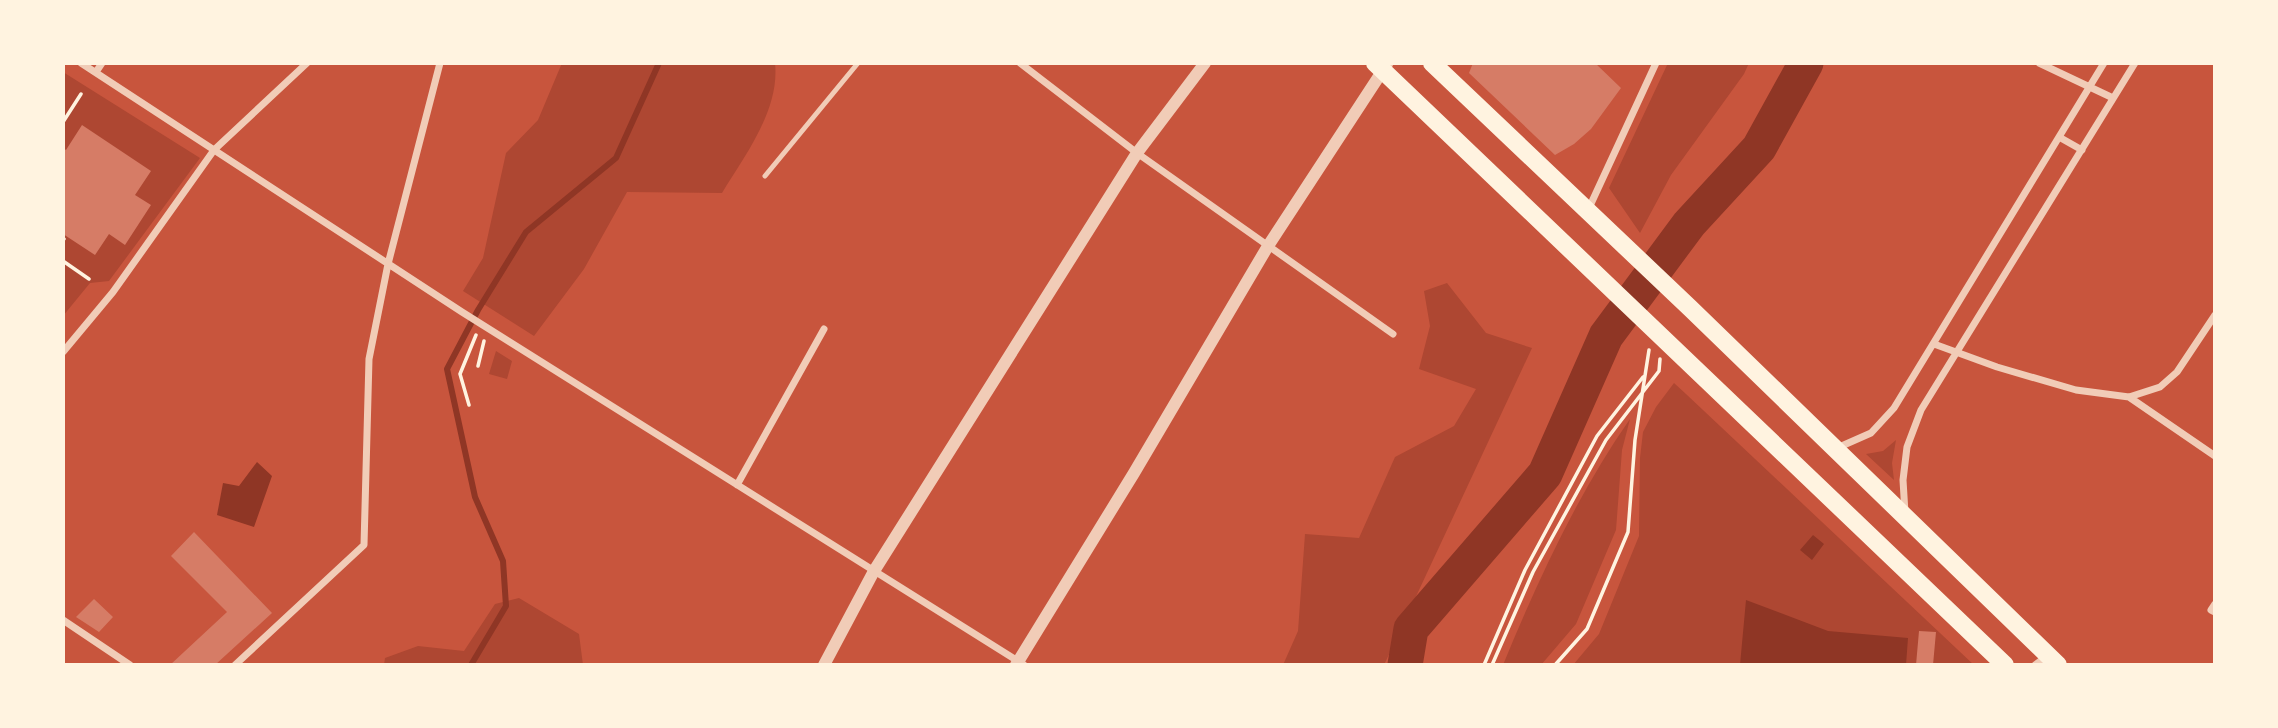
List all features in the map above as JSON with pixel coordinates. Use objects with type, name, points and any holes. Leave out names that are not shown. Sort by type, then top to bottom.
[{"type":"main road","points":[[1432,63],[1906,517],[2047,662]]},
{"type":"main road","points":[[1382,65],[1581,259],[1656,343],[2005,665]]},
{"type":"street","points":[[81,63],[461,312],[1019,664],[1268,246],[1382,65]]},
{"type":"street","points":[[96,72],[102,63]]},
{"type":"street","points":[[63,352],[113,292],[214,150],[307,63]]},
{"type":"street","points":[[236,665],[365,545],[369,359],[388,264],[440,63]]},
{"type":"street","points":[[1020,63],[1137,153],[1393,334]]},
{"type":"street","points":[[824,665],[874,571],[1137,153],[1205,63]]},
{"type":"street","points":[[1587,212],[1656,63]]},
{"type":"street","points":[[2039,63],[2113,99]]},
{"type":"street","points":[[1835,449],[1871,433],[1886,418],[1934,345],[2104,63]]},
{"type":"street","points":[[1906,517],[1903,480],[1907,447],[1921,410],[2135,63]]},
{"type":"street","points":[[2059,137],[2082,150]]},
{"type":"street","points":[[1934,345],[2076,390],[2129,397],[2160,387],[2177,372],[2215,315]]},
{"type":"street","points":[[737,485],[824,329]]},
{"type":"street","points":[[2129,397],[2215,456]]},
{"type":"street","points":[[2215,604],[2211,610],[2215,612]]},
{"type":"street","points":[[63,621],[130,665]]},
{"type":"lane","points":[[765,177],[858,63]]},
{"type":"path","points":[[63,122],[81,94]]},
{"type":"path","points":[[63,261],[89,279]]},
{"type":"path","points":[[478,366],[482,325]]},
{"type":"path","points":[[469,405],[460,374],[482,325]]},
{"type":"path","points":[[1555,665],[1587,629],[1628,532],[1635,440],[1645,375],[1656,343]]},
{"type":"path","points":[[1492,665],[1533,572],[1606,440],[1659,371],[1656,343]]},
{"type":"path","points":[[1484,665],[1525,570],[1597,436],[1645,375]]},
{"type":"shaded area","points":[[562,63],[775,63],[775,81],[772,98],[759,131],[722,193],[627,192],[584,269],[534,336],[463,291],[483,258],[506,153],[538,120]]},
{"type":"shaded area","points":[[1668,63],[1749,63],[1744,74],[1671,175],[1640,233],[1609,188]]},
{"type":"shaded area","points":[[63,72],[200,158],[109,281],[90,283],[63,316]]},
{"type":"shaded area","points":[[1447,283],[1486,333],[1532,348],[1384,665],[1283,665],[1298,631],[1305,534],[1359,538],[1395,457],[1454,426],[1476,389],[1419,369],[1430,326],[1424,291]]},
{"type":"shaded area","points":[[496,351],[512,361],[507,379],[489,374]]},
{"type":"shaded area","points":[[1674,383],[1974,665],[1573,665],[1599,634],[1639,536],[1643,432],[1656,407]]},
{"type":"shaded area","points":[[1630,419],[1622,450],[1616,530],[1576,624],[1541,665],[1503,665],[1530,601],[1576,508]]},
{"type":"shaded area","points":[[1896,440],[1892,463],[1894,480],[1866,454],[1883,451]]},
{"type":"shaded area","points":[[257,462],[272,476],[254,527],[217,515],[223,483],[239,486]]},
{"type":"shaded area","points":[[1813,535],[1824,544],[1812,560],[1800,550]]},
{"type":"shaded area","points":[[519,598],[579,634],[583,665],[384,665],[385,658],[418,646],[464,651],[495,604]]},
{"type":"shaded area","points":[[1746,600],[1828,631],[1908,638],[1906,665],[1740,665]]},
{"type":"building","points":[[1473,63],[1595,63],[1621,88],[1591,129],[1574,144],[1555,155],[1469,73]]},
{"type":"building","points":[[82,125],[151,171],[135,195],[151,205],[125,245],[109,234],[95,255],[63,234],[63,148],[66,150]]},
{"type":"building","points":[[194,532],[272,613],[215,665],[170,665],[227,612],[171,556]]},
{"type":"building","points":[[94,599],[113,617],[99,632],[76,617]]},
{"type":"building","points":[[1919,631],[1936,632],[1933,665],[1916,665]]},
{"type":"waterway","points":[[471,665],[506,606],[503,561],[475,497],[447,369],[478,310],[526,232],[616,158],[659,63]]},
{"type":"waterway","points":[[1405,665],[1411,629],[1545,474],[1606,336],[1689,224],[1759,148],[1806,63]]}]
